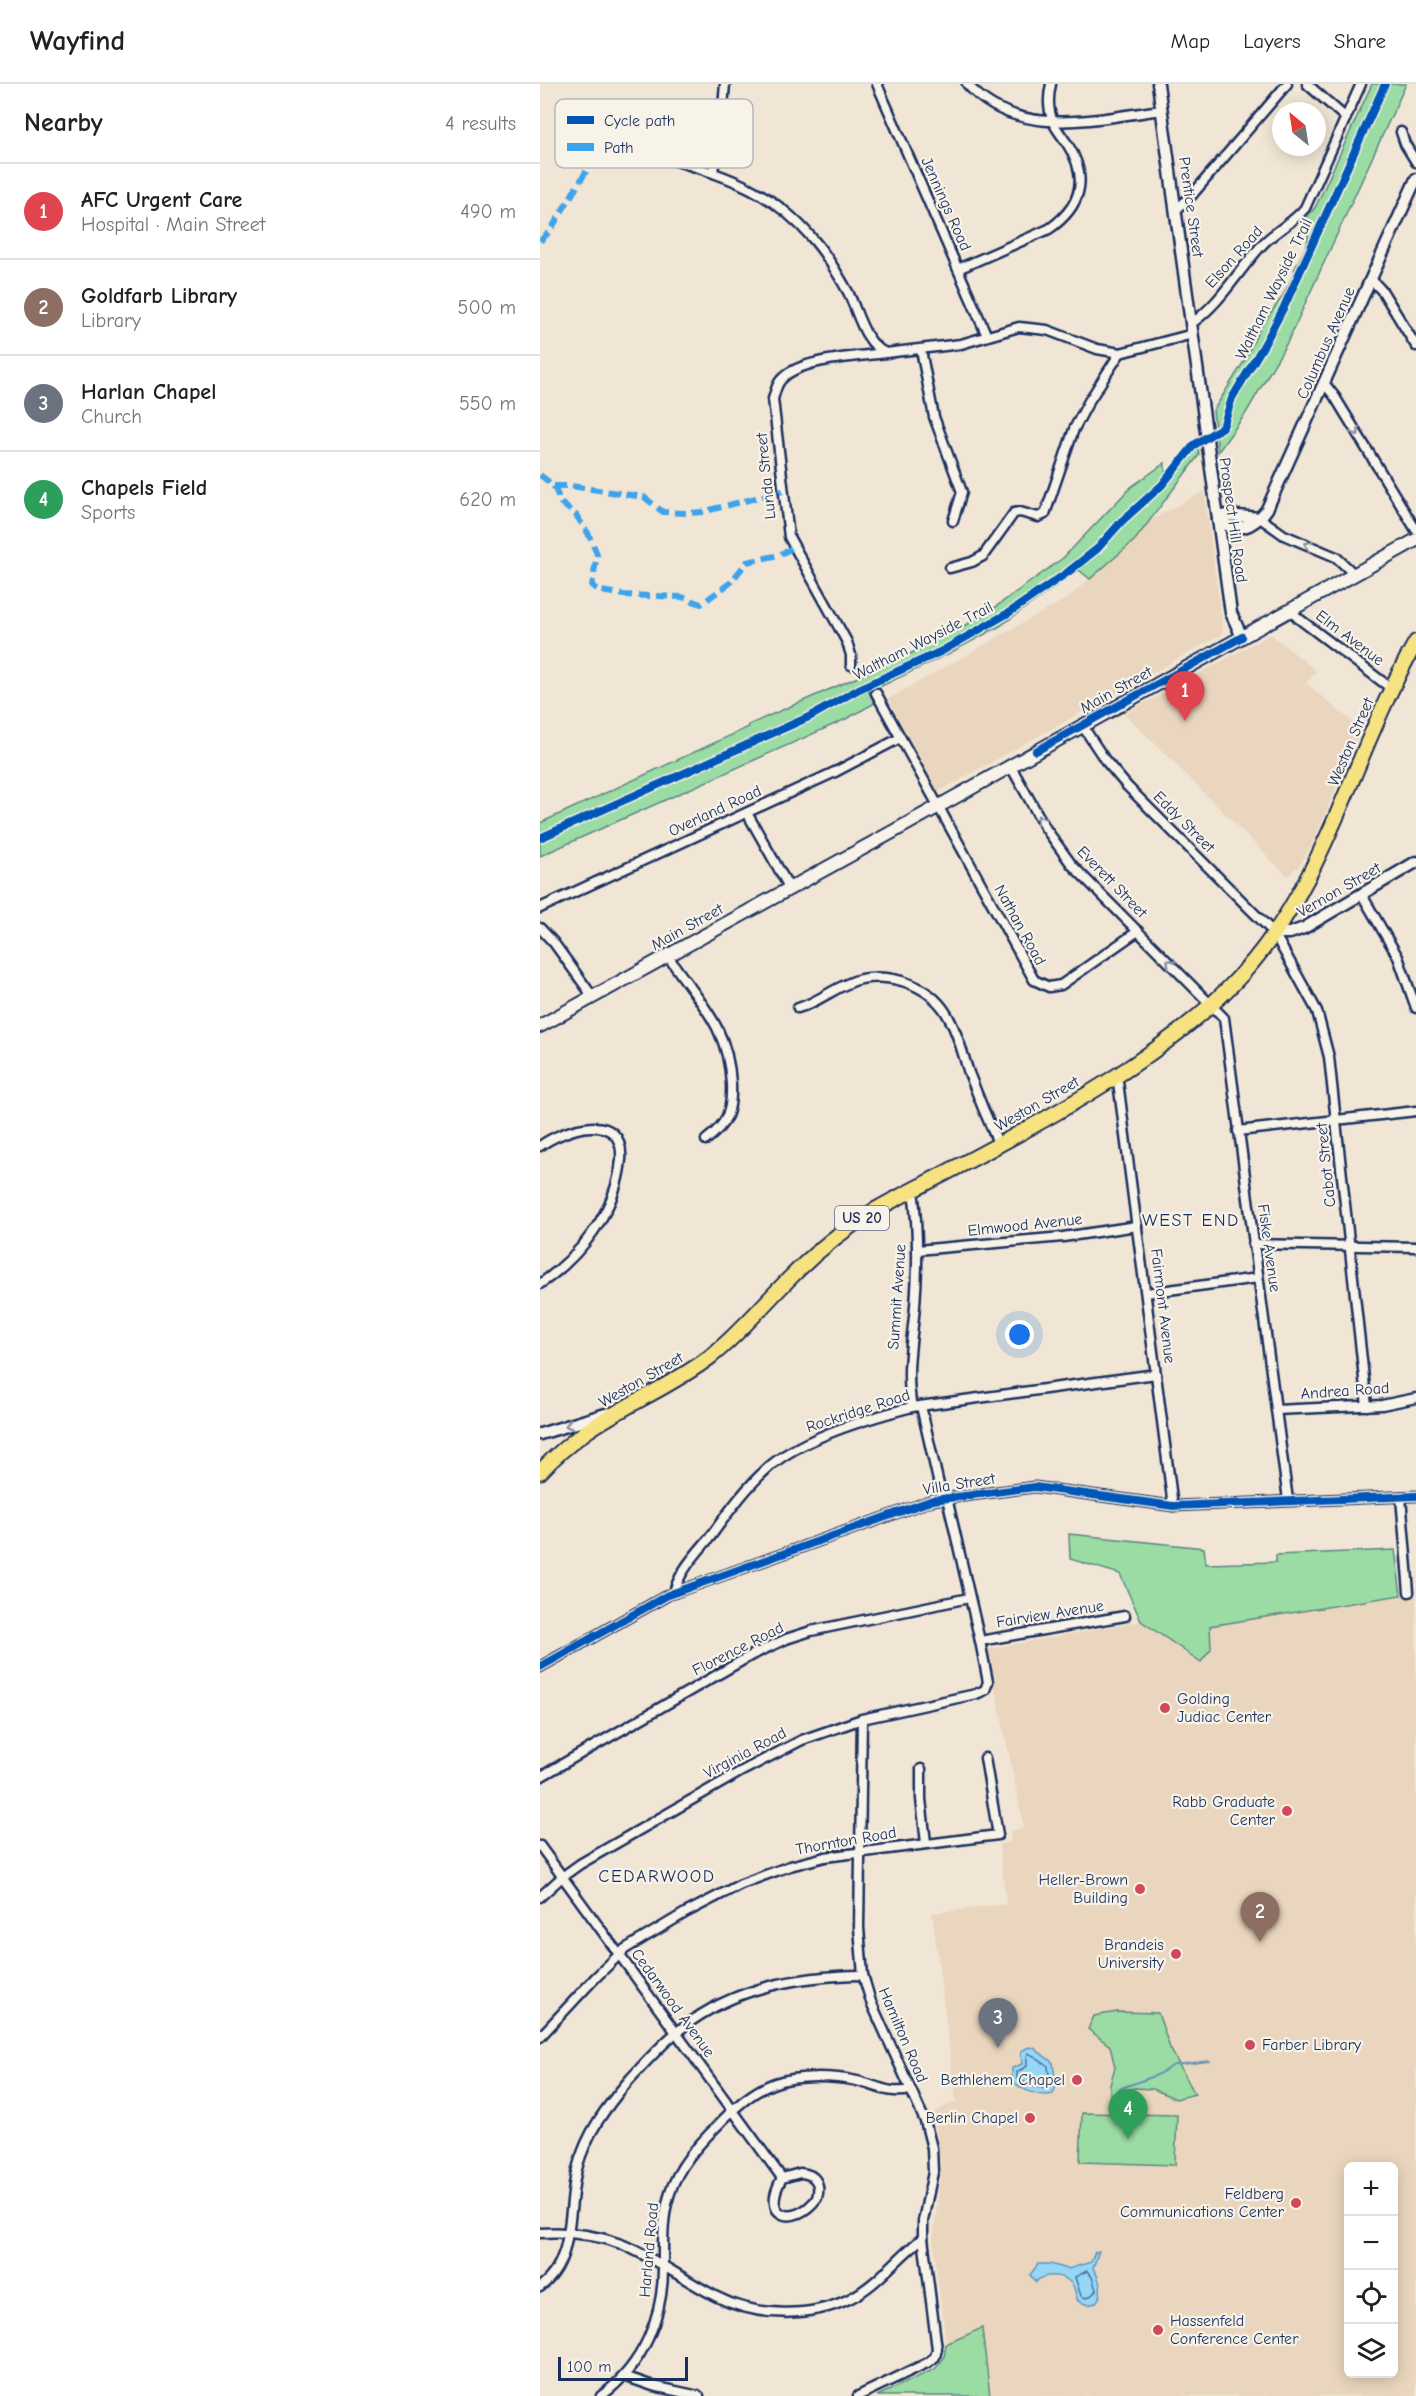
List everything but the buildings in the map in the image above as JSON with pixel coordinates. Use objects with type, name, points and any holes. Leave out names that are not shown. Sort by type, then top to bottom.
[{"type":"main road","name":"Main Street","points":[[540,1026],[1416,540]]},
{"type":"main road","name":"Weston Street","points":[[540,1472],[584,1433],[686,1373],[725,1345],[796,1272],[831,1240],[879,1208],[999,1145],[1117,1074],[1171,1037],[1212,1004],[1246,970],[1274,933],[1325,846],[1392,689],[1416,642]]},
{"type":"street","points":[[724,99],[725,84]]},
{"type":"street","name":"Jennings Road","points":[[877,84],[987,336]]},
{"type":"street","points":[[967,84],[981,96],[1011,112],[1053,123],[1162,110]]},
{"type":"street","points":[[958,269],[1049,229],[1069,212],[1080,188],[1080,174],[1072,152],[1053,123],[1048,103],[1051,84]]},
{"type":"street","name":"Prentice Street","points":[[1158,84],[1192,328]]},
{"type":"street","points":[[1176,210],[1192,195],[1287,84]]},
{"type":"street","points":[[1306,84],[1346,118]]},
{"type":"street","name":"Elson Road","points":[[1192,328],[1263,244],[1302,212],[1310,200],[1362,84]]},
{"type":"street","points":[[1401,132],[1406,147],[1416,162]]},
{"type":"street","points":[[703,168],[759,193],[775,203],[802,226],[838,275],[873,345],[886,353],[961,344],[1006,330],[1034,327],[1058,333],[1097,349],[1120,353],[1192,328]]},
{"type":"street","name":"Columbus Avenue","points":[[1260,518],[1267,509],[1416,179]]},
{"type":"street","points":[[1371,279],[1383,291],[1416,346]]},
{"type":"street","name":"Prospect Hill Road","points":[[1192,328],[1231,616],[1242,637]]},
{"type":"street","points":[[921,350],[936,424],[962,492],[953,521]]},
{"type":"street","name":"Lunda Street","points":[[851,665],[849,645],[789,537],[773,399],[779,382],[793,370],[815,363],[886,353]]},
{"type":"street","points":[[950,568],[972,562],[983,556],[1014,513],[1020,512],[1038,518],[1045,514],[1074,429],[1092,395],[1120,353]]},
{"type":"street","points":[[1324,383],[1335,397],[1416,530]]},
{"type":"street","points":[[1219,520],[1228,526],[1246,526],[1260,518],[1284,535],[1336,557],[1354,574]]},
{"type":"street","name":"Elm Avenue","points":[[1291,610],[1298,618],[1392,689]]},
{"type":"street","points":[[876,693],[938,807]]},
{"type":"street","name":"Eddy Street","points":[[1082,724],[1102,756],[1127,786],[1274,933]]},
{"type":"street","name":"Overland Road","points":[[540,908],[850,765],[900,738]]},
{"type":"street","name":"Everett Street","points":[[1010,765],[1037,816],[1061,851],[1084,878],[1212,1004]]},
{"type":"street","name":"Nathan Road","points":[[938,807],[1029,973],[1037,983],[1048,987],[1060,985],[1138,931]]},
{"type":"street","points":[[747,813],[790,889]]},
{"type":"street","name":"Vernon Street","points":[[1274,933],[1290,933],[1301,929],[1416,862]]},
{"type":"street","points":[[1362,895],[1398,957],[1416,1008]]},
{"type":"street","points":[[540,928],[554,943],[593,997]]},
{"type":"street","name":"Cabot Street","points":[[1274,933],[1308,992],[1322,1023],[1329,1057],[1368,1406]]},
{"type":"street","points":[[668,956],[713,1019],[722,1036],[729,1060],[731,1094],[728,1115],[722,1126],[706,1140]]},
{"type":"street","points":[[798,1008],[848,983],[862,979],[895,979],[922,989],[939,1002],[950,1020],[970,1077],[999,1145]]},
{"type":"street","name":"Fiske Avenue","points":[[1212,1004],[1225,1021],[1288,1500]]},
{"type":"street","name":"Fairmont Avenue","points":[[1117,1074],[1173,1506]]},
{"type":"street","points":[[1238,1131],[1416,1111]]},
{"type":"street","points":[[540,1146],[566,1131],[582,1127],[596,1127],[613,1135],[621,1155],[612,1192],[596,1227],[575,1256],[540,1284]]},
{"type":"street","name":"Summit Avenue","points":[[914,1190],[917,1250],[915,1300],[907,1369],[916,1406],[945,1498],[980,1641],[987,1687]]},
{"type":"street","name":"Elmwood Avenue","points":[[917,1250],[1063,1237],[1137,1226]]},
{"type":"street","points":[[1253,1244],[1416,1247]]},
{"type":"street","points":[[1146,1293],[1258,1278]]},
{"type":"street","name":"Rockridge Road","points":[[674,1593],[683,1572],[752,1483],[778,1460],[818,1438],[916,1406],[1156,1374]]},
{"type":"street","name":"Andrea Road","points":[[1276,1410],[1387,1405],[1416,1398]]},
{"type":"street","points":[[540,1434],[637,1402]]},
{"type":"street","name":"Villa Street","points":[[540,1667],[674,1593],[905,1509],[945,1498],[1044,1487],[1173,1506],[1416,1496]]},
{"type":"street","points":[[1401,1497],[1409,1592]]},
{"type":"street","name":"Florence Road","points":[[540,1777],[768,1646],[811,1631],[969,1598]]},
{"type":"street","name":"Fairview Avenue","points":[[980,1641],[1125,1616]]},
{"type":"street","name":"Virginia Road","points":[[540,1898],[562,1877],[618,1841],[775,1753],[822,1732],[862,1719],[976,1694],[987,1687]]},
{"type":"street","name":"Hamilton Road","points":[[858,2396],[927,2363],[935,2357],[937,2347],[923,2238],[923,2221],[932,2179],[932,2148],[925,2121],[871,2002],[863,1975],[860,1934],[862,1719]]},
{"type":"street","name":"Thornton Road","points":[[540,2037],[618,1954],[670,1921],[741,1884],[808,1861],[861,1851],[998,1835],[985,1758]]},
{"type":"street","points":[[921,1769],[921,1799],[926,1844]]},
{"type":"street","name":"Cedarwood Avenue","points":[[540,1846],[782,2178]]},
{"type":"street","points":[[540,2287],[550,2279],[561,2263],[577,2171],[592,2130],[616,2096],[676,2033],[716,2007],[766,1986],[818,1977],[863,1975]]},
{"type":"street","name":"Harland Road","points":[[601,2396],[624,2376],[638,2358],[652,2330],[659,2301],[663,2265],[664,2218],[675,2181],[698,2146],[733,2111],[767,2086],[787,2080],[841,2079],[890,2091],[910,2090]]},
{"type":"street","points":[[800,2173],[813,2176],[819,2184],[817,2199],[811,2206],[796,2214],[787,2216],[778,2213],[774,2199],[782,2178],[800,2173]]},
{"type":"street","points":[[540,2233],[595,2236],[614,2242],[663,2265],[730,2303],[759,2310],[794,2313],[829,2306],[854,2296],[879,2279],[923,2238]]},
{"type":"street","points":[[624,2376],[653,2386],[699,2396]]},
{"type":"shaded area","points":[[1204,491],[1223,629],[1221,635],[938,792],[888,699],[1067,598],[1135,540],[1151,520]]},
{"type":"shaded area","points":[[1271,634],[1316,671],[1306,683],[1361,729],[1313,843],[1298,868],[1296,867],[1290,875],[1285,874],[1125,714]]},
{"type":"shaded area","name":"Brandeis University","points":[[1398,1560],[1401,1595],[1416,1594],[1416,2396],[990,2396],[982,2329],[946,2344],[933,2241],[941,2168],[934,2112],[956,2101],[932,1913],[1006,1904],[999,1844],[1011,1842],[1010,1831],[1024,1828],[987,1649],[1141,1621],[1201,1662],[1211,1649],[1206,1564]]},
{"type":"green space","points":[[1372,84],[1406,84],[1288,341],[1246,413],[1218,452],[1213,411],[1243,363],[1260,328],[1282,297],[1295,271],[1308,240],[1307,228],[1303,223],[1316,206]]},
{"type":"green space","points":[[1197,438],[1199,455],[1135,540],[1090,579],[1079,570],[1000,626],[869,692],[875,703],[846,719],[540,856],[540,823],[749,727],[748,725],[906,656],[983,616],[1063,558],[1131,487],[1165,463],[1167,476]]},
{"type":"green space","points":[[1069,1534],[1204,1548],[1206,1564],[1276,1562],[1276,1555],[1395,1550],[1401,1595],[1210,1626],[1211,1649],[1201,1662],[1141,1621],[1120,1574],[1070,1559]]},
{"type":"green space","points":[[1117,2012],[1158,2013],[1170,2048],[1195,2094],[1176,2099],[1153,2089],[1134,2088],[1121,2094],[1116,2101],[1110,2100],[1110,2085],[1115,2067],[1110,2046],[1088,2029],[1094,2016]]},
{"type":"green space","points":[[1082,2113],[1177,2115],[1175,2165],[1080,2162]]},
{"type":"green space","points":[[982,2328],[990,2396],[877,2396],[935,2369],[944,2358],[946,2344]]},
{"type":"water","points":[[1029,2047],[1034,2048],[1053,2063],[1056,2086],[1053,2094],[1043,2095],[1031,2092],[1012,2081],[1012,2068],[1022,2064],[1021,2051]]},
{"type":"water","points":[[1099,2251],[1093,2268],[1099,2282],[1100,2296],[1093,2304],[1078,2301],[1073,2285],[1063,2278],[1048,2276],[1036,2282],[1030,2275],[1038,2264],[1050,2264],[1068,2269],[1091,2262],[1095,2252]]},
{"type":"waterway","points":[[1112,2097],[1119,2089],[1157,2075],[1174,2065],[1210,2061]]},
{"type":"marked path","points":[[540,241],[550,231],[588,168]]},
{"type":"marked path","points":[[540,475],[554,486],[561,503],[576,515],[588,533],[597,554],[592,586],[601,591],[624,595],[682,597],[701,604],[730,583],[747,562],[779,555],[794,547]]},
{"type":"marked path","points":[[554,486],[571,486],[644,497],[663,512],[687,513],[702,512],[783,491]]},
{"type":"cycle path","name":"Waltham Wayside Trail","points":[[540,838],[811,716],[859,689],[942,651],[1010,612],[1097,549],[1122,521],[1162,485],[1194,445],[1223,427],[1232,398],[1284,307],[1385,84]]},
{"type":"cycle path","points":[[1036,751],[1242,637]]},
{"type":"cycle path","points":[[540,1667],[668,1595],[933,1500],[1035,1487],[1173,1506],[1416,1496]]},
{"type":"place","name":"AFC Urgent Care","points":[[1185,721]]},
{"type":"place","name":"Golding Judiac Center","points":[[1165,1708]]},
{"type":"place","name":"Rabb Graduate Center","points":[[1287,1811]]},
{"type":"place","name":"Heller-Brown Building","points":[[1140,1889]]},
{"type":"place","name":"Goldfarb Library","points":[[1260,1942]]},
{"type":"place","name":"Brandeis University","points":[[1176,1954]]},
{"type":"place","name":"Farber Library","points":[[1250,2045]]},
{"type":"place","name":"Harlan Chapel","points":[[998,2048]]},
{"type":"place","name":"Bethlehem Chapel","points":[[1077,2080]]},
{"type":"place","name":"Berlin Chapel","points":[[1030,2118]]},
{"type":"place","name":"Chapels Field","points":[[1128,2139]]},
{"type":"place","name":"Feldberg Communications Center","points":[[1296,2203]]},
{"type":"place","name":"Hassenfeld Conference Center","points":[[1158,2330]]},
{"type":"district","name":"WEST END","points":[[1191,1220]]},
{"type":"district","name":"CEDARWOOD","points":[[657,1876]]}]
